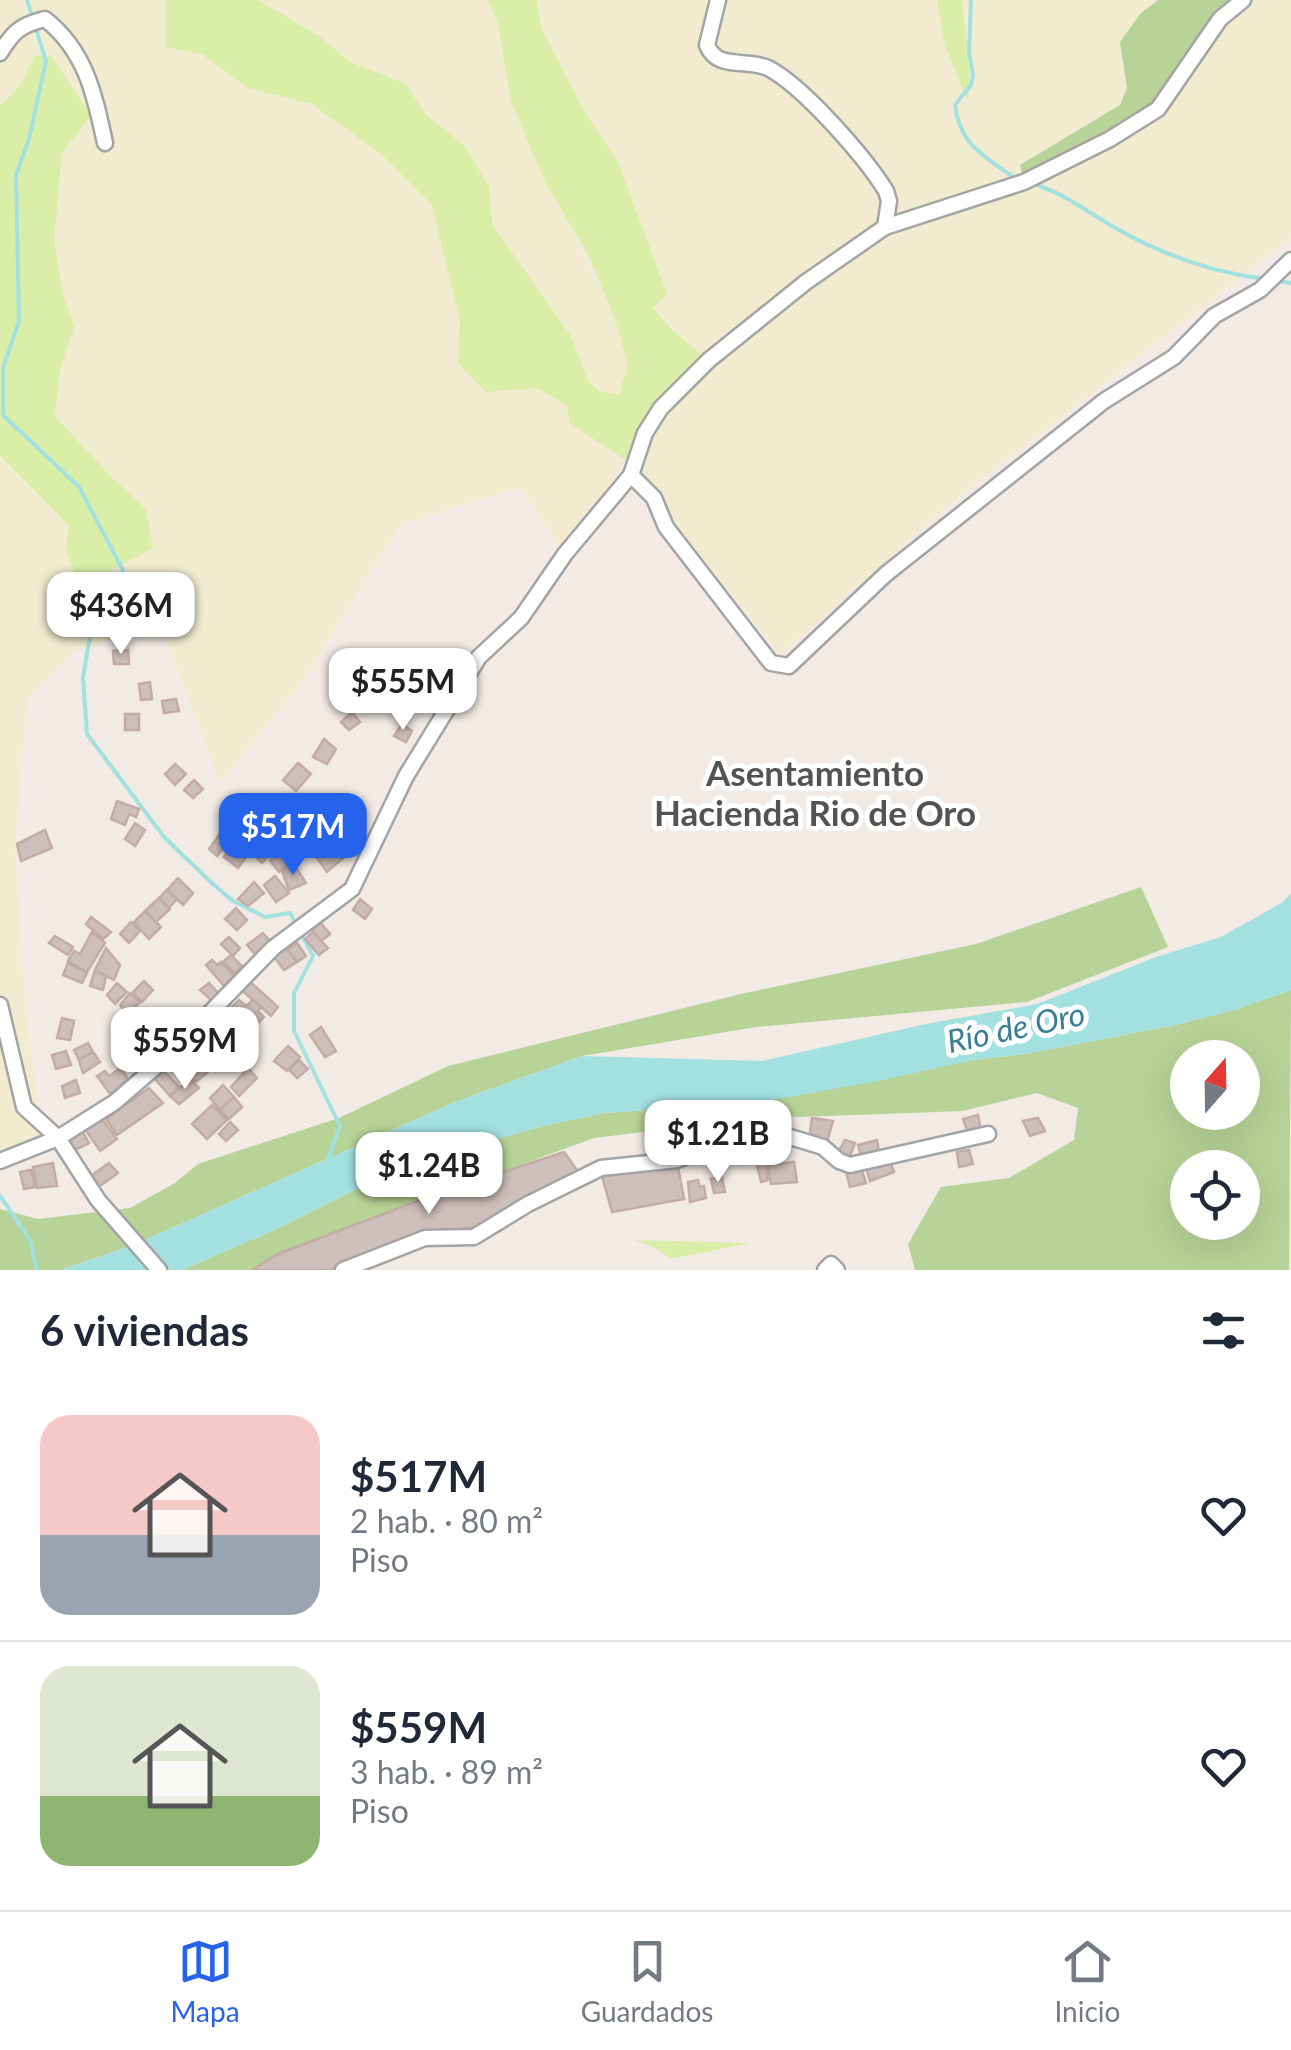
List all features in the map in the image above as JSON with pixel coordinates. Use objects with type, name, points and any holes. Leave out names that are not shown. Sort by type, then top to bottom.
[{"type":"street","points":[[718,0],[706,45],[708,51],[722,61],[769,68],[842,133],[886,191],[889,201],[885,227]]},
{"type":"street","points":[[0,1161],[58,1138],[115,1102],[168,1056],[274,948],[352,889],[406,776],[479,656],[521,618],[565,554],[632,475],[646,433],[660,408],[696,373],[747,326],[885,227],[1024,182],[1142,119],[1158,108],[1220,19],[1243,0]]},
{"type":"street","points":[[0,54],[22,24],[45,20],[57,28],[93,85],[105,143]]},
{"type":"street","points":[[632,475],[654,498],[666,527],[771,663],[790,666],[886,574],[1104,401],[1174,358],[1214,316],[1260,290],[1291,260]]},
{"type":"street","points":[[0,1005],[24,1107],[58,1138],[80,1174],[159,1270]]},
{"type":"street","points":[[343,1270],[425,1238],[474,1237],[528,1204],[601,1168],[677,1160],[751,1124],[823,1147],[839,1161],[850,1164],[988,1134]]},
{"type":"shaded area","points":[[0,0],[165,0],[165,47],[202,54],[248,88],[312,104],[381,154],[433,205],[460,321],[458,363],[485,392],[537,388],[567,406],[571,423],[624,462],[598,509],[562,552],[520,487],[400,525],[301,684],[220,783],[160,623],[73,652],[27,700],[15,846],[26,1013],[44,1143],[0,1164],[0,455],[69,526],[66,550],[146,509],[55,416],[60,369],[74,327],[62,291],[54,240],[62,153],[91,115],[51,56],[34,56],[21,84],[0,106]]},
{"type":"shaded area","points":[[258,0],[488,0],[498,24],[511,101],[614,316],[629,366],[619,394],[600,392],[588,381],[571,336],[492,224],[489,186],[463,144],[426,115],[406,84],[350,62],[320,37]]},
{"type":"shaded area","points":[[537,0],[937,0],[945,45],[966,98],[971,85],[962,0],[1158,0],[1141,13],[1120,42],[1127,88],[1120,105],[1020,165],[1023,179],[1109,137],[1243,0],[1291,0],[1291,238],[946,507],[780,655],[625,462],[639,430],[681,383],[671,329],[653,308],[618,162],[583,109],[541,28]]},
{"type":"green space","points":[[165,0],[258,0],[320,37],[350,62],[406,84],[426,115],[463,144],[489,186],[492,224],[571,336],[588,381],[600,392],[619,394],[628,366],[614,316],[587,253],[544,180],[511,101],[498,24],[488,0],[537,0],[541,28],[583,109],[618,162],[667,294],[653,308],[708,360],[660,405],[625,460],[570,423],[567,406],[537,388],[486,392],[458,363],[460,321],[432,205],[381,154],[312,104],[248,88],[202,54],[165,47]]},
{"type":"green space","points":[[937,0],[962,0],[971,85],[967,100],[945,45]]},
{"type":"green space","points":[[1158,0],[1240,0],[1157,104],[1109,135],[1023,178],[1020,165],[1120,105],[1127,88],[1120,42],[1141,13]]},
{"type":"green space","points":[[34,56],[51,56],[91,115],[62,153],[54,240],[62,291],[74,327],[60,369],[55,416],[146,509],[153,548],[91,581],[78,581],[66,550],[69,526],[0,455],[0,106],[21,84]]},
{"type":"green space","points":[[1141,887],[1168,947],[1027,1002],[756,1027],[582,1056],[455,1102],[136,1244],[61,1270],[0,1270],[0,1209],[38,1219],[130,1208],[175,1183],[198,1164],[339,1118],[448,1066],[741,994],[976,944]]},
{"type":"green space","points":[[1291,990],[1289,1270],[915,1270],[908,1244],[941,1187],[1009,1178],[1074,1140],[1078,1108],[1037,1093],[963,1111],[800,1117],[751,1114],[594,1138],[490,1176],[269,1270],[182,1270],[283,1226],[407,1164],[543,1126],[604,1113],[753,1103],[1175,1025]]},
{"type":"green space","points":[[635,1240],[751,1243],[671,1259]]},
{"type":"water","name":"Río de Oro","points":[[1291,893],[1291,990],[1238,1009],[1175,1025],[753,1103],[604,1113],[543,1126],[407,1164],[283,1226],[182,1270],[61,1270],[136,1244],[455,1102],[582,1056],[762,1061],[1037,1004],[1156,957],[1221,937],[1283,902]]},
{"type":"building","points":[[128,650],[129,664],[114,664],[113,651]]},
{"type":"building","points":[[150,682],[152,699],[141,700],[139,684]]},
{"type":"building","points":[[176,699],[179,711],[164,713],[162,701]]},
{"type":"building","points":[[352,712],[360,722],[349,730],[341,722]]},
{"type":"building","points":[[125,714],[139,714],[139,730],[125,730]]},
{"type":"building","points":[[402,724],[412,731],[406,742],[394,736]]},
{"type":"building","points":[[324,739],[336,749],[327,764],[313,757]]},
{"type":"building","points":[[298,763],[311,774],[296,791],[283,780]]},
{"type":"building","points":[[175,764],[186,774],[175,785],[165,774]]},
{"type":"building","points":[[194,780],[203,789],[193,798],[184,790]]},
{"type":"building","points":[[117,801],[139,809],[136,817],[129,814],[125,825],[111,819]]},
{"type":"building","points":[[241,814],[250,823],[234,838],[225,828]]},
{"type":"building","points":[[344,820],[356,828],[349,840],[337,832]]},
{"type":"building","points":[[273,822],[282,829],[269,842],[262,834]]},
{"type":"building","points":[[135,823],[145,830],[135,846],[125,839]]},
{"type":"building","points":[[323,825],[335,835],[319,851],[308,842]]},
{"type":"building","points":[[45,830],[52,848],[21,861],[17,844]]},
{"type":"building","points":[[279,834],[290,843],[281,852],[271,842]]},
{"type":"building","points":[[219,835],[228,842],[217,856],[209,849]]},
{"type":"building","points":[[335,835],[353,849],[342,859],[326,843]]},
{"type":"building","points":[[260,839],[274,850],[262,863],[249,851]]},
{"type":"building","points":[[326,843],[342,859],[327,872],[315,855]]},
{"type":"building","points":[[233,846],[247,856],[238,868],[224,857]]},
{"type":"building","points":[[279,853],[288,864],[279,872],[270,861]]},
{"type":"building","points":[[294,865],[306,883],[289,890],[282,871]]},
{"type":"building","points":[[275,876],[289,893],[276,902],[264,885]]},
{"type":"building","points":[[178,878],[193,893],[183,905],[167,890]]},
{"type":"building","points":[[254,882],[264,893],[248,906],[238,899]]},
{"type":"building","points":[[167,890],[177,899],[169,908],[159,898]]},
{"type":"building","points":[[159,898],[170,909],[156,922],[145,911]]},
{"type":"building","points":[[360,899],[372,909],[365,919],[353,910]]},
{"type":"building","points":[[236,908],[247,920],[237,930],[225,919]]},
{"type":"building","points":[[145,911],[161,927],[149,939],[134,922]]},
{"type":"building","points":[[91,917],[111,932],[103,939],[86,924]]},
{"type":"building","points":[[131,922],[140,931],[129,943],[120,934]]},
{"type":"building","points":[[320,922],[330,934],[321,941],[312,930]]},
{"type":"building","points":[[92,932],[105,943],[87,972],[68,961],[74,951],[80,954]]},
{"type":"building","points":[[313,932],[328,948],[319,955],[305,939]]},
{"type":"building","points":[[263,933],[270,941],[255,954],[247,945]]},
{"type":"building","points":[[55,936],[73,947],[68,955],[49,943]]},
{"type":"building","points":[[229,937],[240,948],[233,956],[221,944]]},
{"type":"building","points":[[297,943],[306,956],[297,962],[287,950]]},
{"type":"building","points":[[284,945],[297,962],[284,970],[272,954]]},
{"type":"building","points":[[106,948],[120,965],[114,980],[95,970]]},
{"type":"building","points":[[231,955],[242,966],[235,973],[223,962]]},
{"type":"building","points":[[212,960],[217,965],[221,962],[236,977],[224,986],[206,965]]},
{"type":"building","points":[[68,963],[87,973],[82,983],[63,975]]},
{"type":"building","points":[[95,970],[106,976],[103,990],[90,986]]},
{"type":"building","points":[[247,979],[278,1007],[271,1016],[239,988]]},
{"type":"building","points":[[144,981],[153,990],[142,1002],[133,992]]},
{"type":"building","points":[[117,983],[127,992],[115,1004],[107,995]]},
{"type":"building","points":[[209,983],[219,994],[212,1001],[200,990]]},
{"type":"building","points":[[130,993],[140,1002],[128,1014],[120,1005]]},
{"type":"building","points":[[239,1000],[246,1006],[253,1000],[264,1017],[248,1033],[227,1012]]},
{"type":"building","points":[[156,1016],[169,1029],[162,1036],[149,1024]]},
{"type":"building","points":[[62,1018],[74,1021],[70,1040],[57,1038]]},
{"type":"building","points":[[205,1025],[233,1054],[216,1071],[188,1041]]},
{"type":"building","points":[[321,1027],[336,1051],[325,1057],[310,1035]]},
{"type":"building","points":[[121,1034],[126,1041],[131,1037],[138,1046],[125,1055],[113,1040]]},
{"type":"building","points":[[144,1034],[160,1052],[144,1060],[135,1050],[142,1044],[139,1039]]},
{"type":"building","points":[[248,1038],[257,1046],[245,1057],[237,1049]]},
{"type":"building","points":[[88,1043],[93,1052],[79,1060],[74,1050]]},
{"type":"building","points":[[185,1045],[198,1059],[188,1067],[182,1058],[175,1064],[170,1059]]},
{"type":"building","points":[[288,1046],[300,1057],[287,1071],[274,1061]]},
{"type":"building","points":[[66,1051],[71,1065],[56,1069],[52,1055]]},
{"type":"building","points":[[133,1051],[148,1067],[140,1073],[126,1056]]},
{"type":"building","points":[[93,1052],[100,1062],[83,1073],[79,1060]]},
{"type":"building","points":[[198,1059],[210,1070],[196,1082],[184,1071]]},
{"type":"building","points":[[299,1060],[308,1069],[297,1078],[289,1070]]},
{"type":"building","points":[[121,1068],[128,1079],[111,1095],[97,1076],[105,1071],[109,1076]]},
{"type":"building","points":[[248,1068],[257,1078],[239,1096],[231,1087]]},
{"type":"building","points":[[163,1070],[180,1088],[170,1096],[154,1078]]},
{"type":"building","points":[[190,1079],[199,1088],[179,1104],[170,1096]]},
{"type":"building","points":[[76,1080],[80,1093],[65,1098],[62,1086]]},
{"type":"building","points":[[223,1085],[234,1097],[220,1110],[210,1098]]},
{"type":"building","points":[[149,1088],[163,1103],[117,1135],[106,1119]]},
{"type":"building","points":[[234,1097],[242,1107],[229,1119],[220,1110]]},
{"type":"building","points":[[212,1105],[227,1120],[207,1139],[192,1124]]},
{"type":"building","points":[[978,1115],[981,1131],[968,1133],[963,1119]]},
{"type":"building","points":[[812,1118],[833,1121],[826,1145],[809,1139]]},
{"type":"building","points":[[1038,1118],[1045,1131],[1030,1136],[1023,1121]]},
{"type":"building","points":[[102,1119],[117,1139],[100,1151],[85,1129]]},
{"type":"building","points":[[230,1122],[238,1130],[226,1141],[219,1134]]},
{"type":"building","points":[[82,1131],[89,1143],[73,1151],[66,1139]]},
{"type":"building","points":[[845,1140],[855,1143],[848,1161],[836,1156]]},
{"type":"building","points":[[877,1140],[880,1156],[862,1160],[858,1145]]},
{"type":"building","points":[[969,1150],[973,1164],[959,1167],[957,1152]]},
{"type":"building","points":[[564,1152],[579,1173],[480,1226],[426,1234],[330,1270],[252,1270],[278,1254],[436,1194]]},
{"type":"building","points":[[766,1160],[768,1180],[761,1182],[756,1161]]},
{"type":"building","points":[[890,1161],[894,1172],[870,1181],[866,1168]]},
{"type":"building","points":[[794,1162],[797,1182],[771,1184],[768,1165]]},
{"type":"building","points":[[53,1163],[57,1186],[37,1188],[33,1167]]},
{"type":"building","points":[[109,1163],[118,1173],[97,1188],[88,1178]]},
{"type":"building","points":[[678,1167],[684,1199],[612,1212],[602,1176]]},
{"type":"building","points":[[861,1168],[866,1183],[850,1187],[846,1172]]},
{"type":"building","points":[[31,1170],[35,1187],[24,1189],[20,1172]]},
{"type":"building","points":[[722,1177],[725,1192],[714,1193],[711,1179]]},
{"type":"building","points":[[698,1180],[700,1187],[704,1186],[706,1198],[690,1202],[688,1182]]},
{"type":"waterway","points":[[27,0],[33,19]]},
{"type":"waterway","points":[[971,0],[969,52],[973,75],[971,85],[955,105],[958,119],[975,148],[1013,177],[1019,177]]},
{"type":"waterway","points":[[36,29],[46,61],[29,139],[16,175],[19,321],[3,368],[3,415],[79,487],[123,570],[92,624],[83,678],[87,734],[164,837],[233,901],[265,917],[290,913],[313,956],[294,993],[294,1031],[340,1126],[328,1160]]},
{"type":"waterway","points":[[1030,183],[1062,196],[1166,253],[1224,272],[1264,279]]},
{"type":"waterway","points":[[1278,281],[1291,283]]},
{"type":"waterway","points":[[0,1196],[30,1240],[37,1270]]},
{"type":"district","name":"Asentamiento Hacienda Rio de Oro","points":[[815,794]]}]
